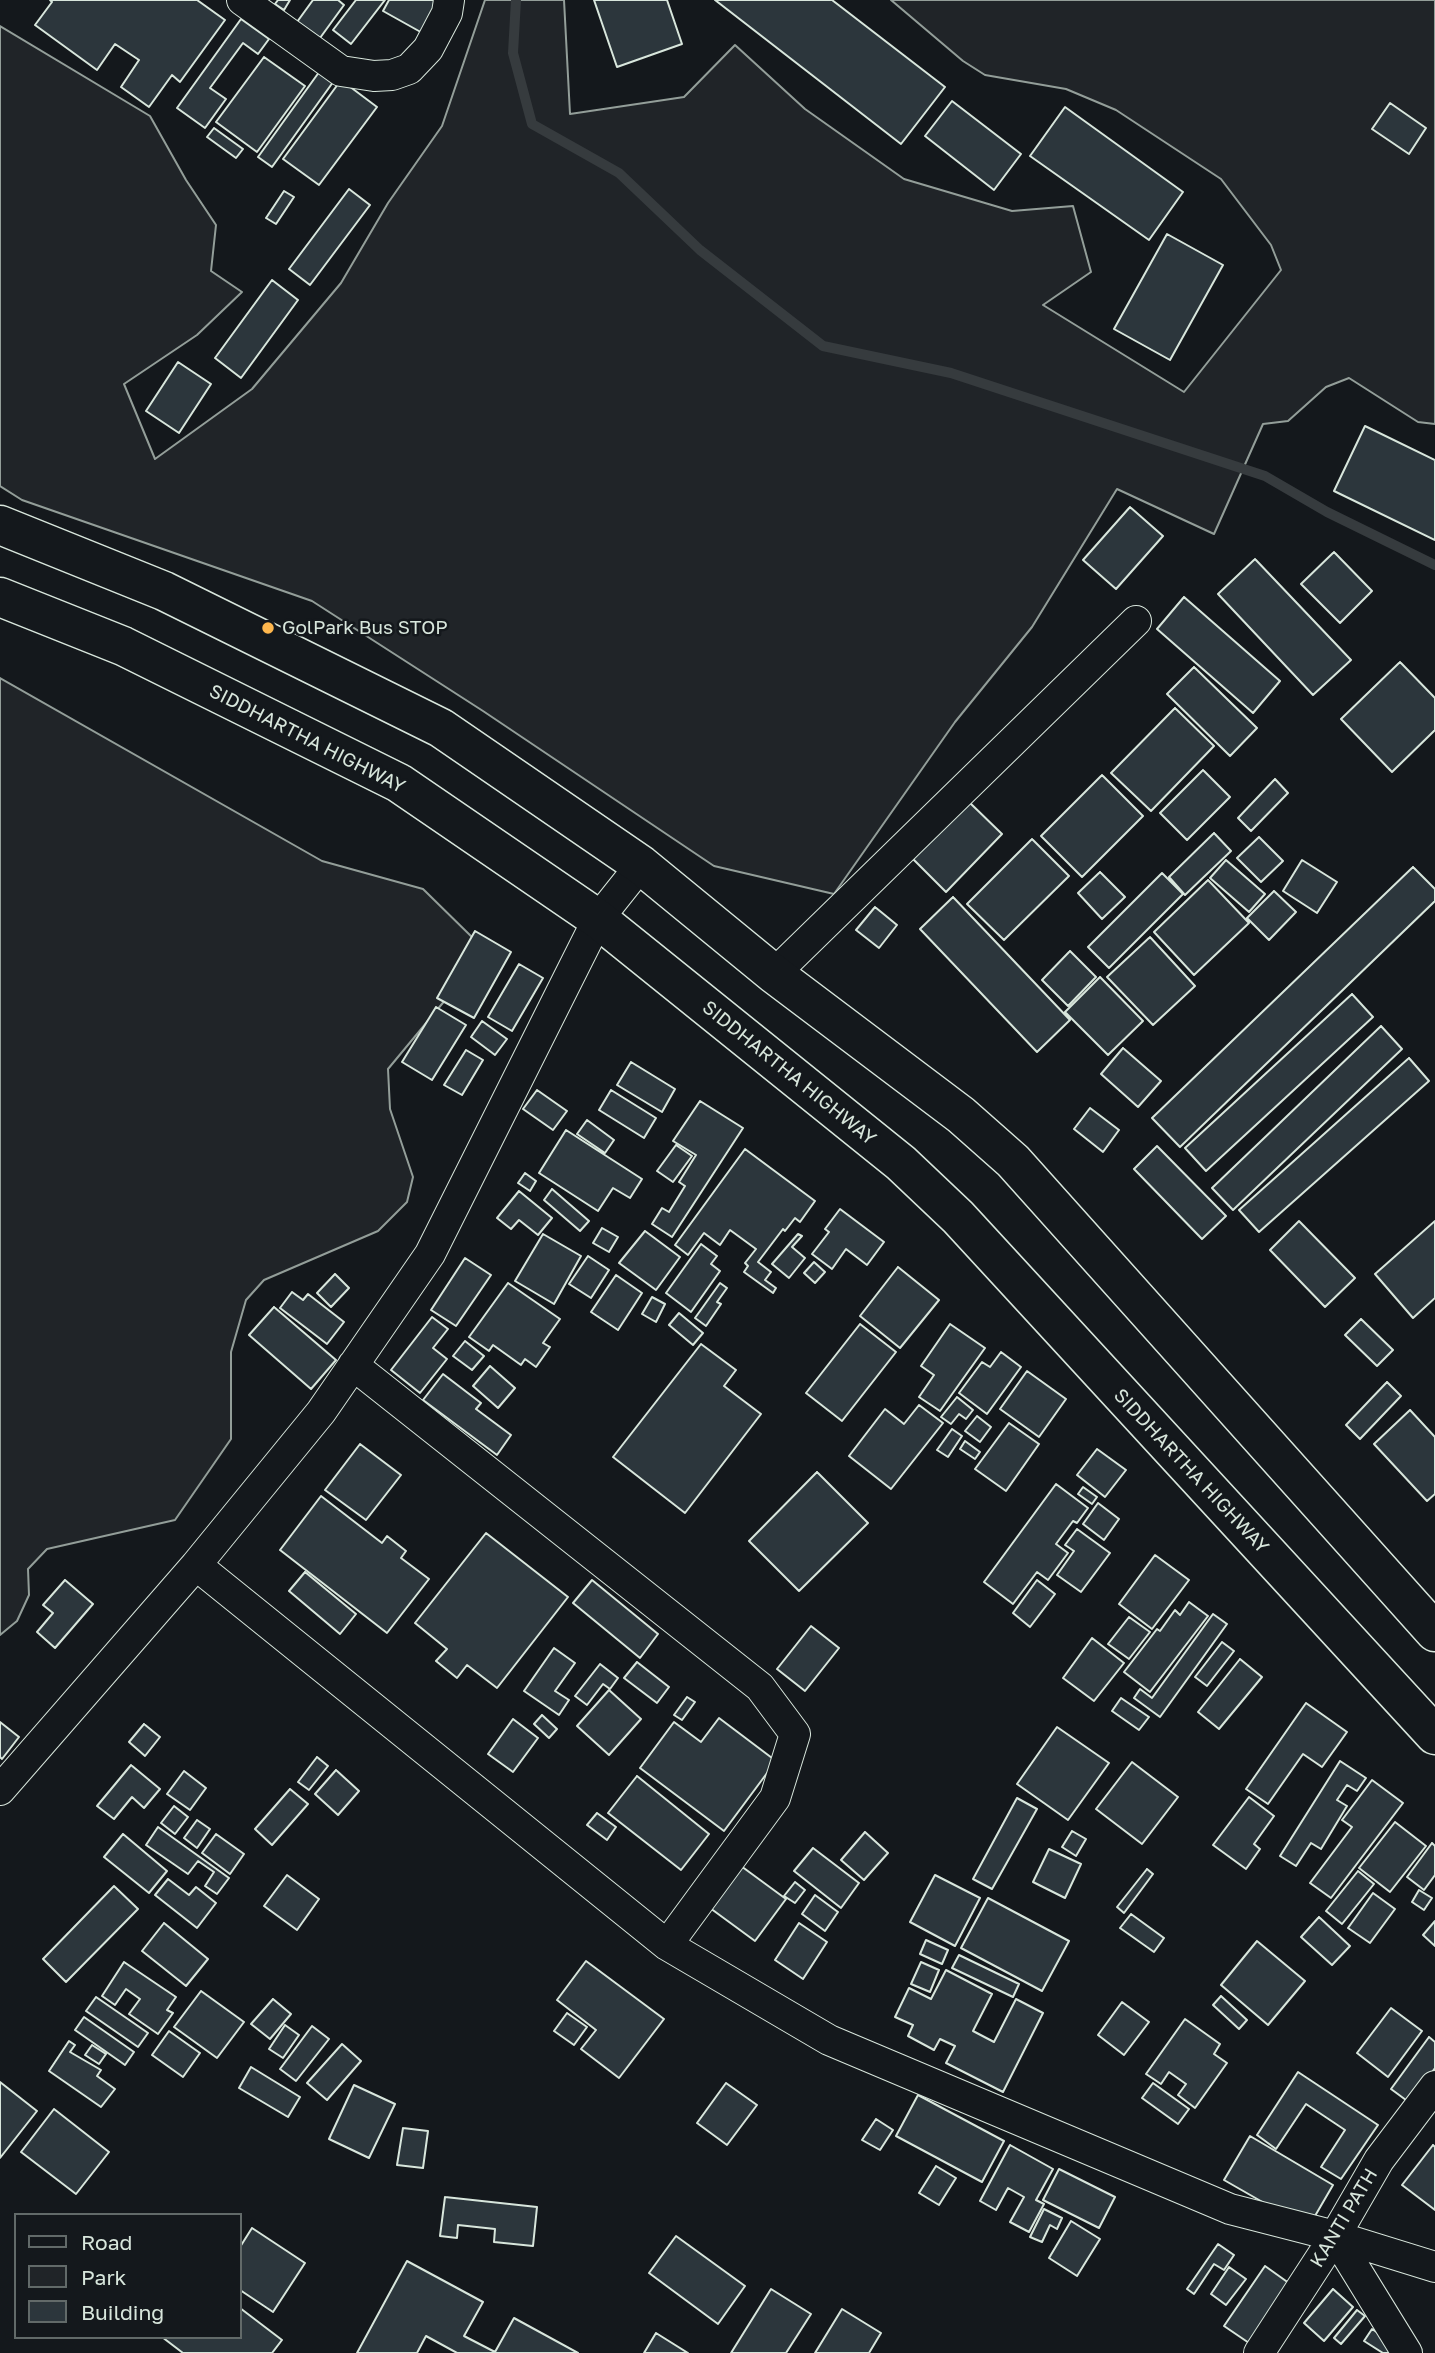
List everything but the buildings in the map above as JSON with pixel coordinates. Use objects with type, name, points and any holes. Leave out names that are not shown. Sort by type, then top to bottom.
[{"type":"highway","points":[[0,525],[164,591],[441,728],[642,865],[774,974],[961,1115],[1013,1161],[1435,1632]]},
{"type":"highway","name":"SIDDHARTHA HIGHWAY","points":[[0,597],[123,646],[399,783],[598,919],[901,1163],[958,1217],[1435,1735]]},
{"type":"street","points":[[242,0],[341,71],[374,76],[392,75],[409,69],[428,48],[447,13],[449,0]]},
{"type":"street","points":[[774,974],[1136,621]]},
{"type":"street","points":[[0,1790],[196,1565],[321,1412],[353,1366],[430,1254],[598,919],[642,865]]},
{"type":"street","points":[[353,1366],[760,1687],[795,1734],[775,1798],[667,1945]]},
{"type":"street","points":[[196,1565],[667,1945],[829,2040],[1230,2209],[1335,2236],[1435,2267]]},
{"type":"street","name":"KANTI PATH","points":[[1259,2353],[1335,2236],[1379,2160],[1435,2086]]},
{"type":"street","points":[[1335,2236],[1407,2353]]},
{"type":"green space","points":[[485,0],[564,0],[570,114],[684,97],[735,45],[805,109],[904,179],[1012,211],[1073,206],[1091,272],[1043,305],[1184,392],[1281,270],[1271,245],[1221,179],[1116,110],[1066,89],[985,75],[963,61],[891,0],[1435,0],[1435,424],[1418,422],[1349,378],[1326,387],[1288,421],[1263,424],[1214,534],[1117,489],[1032,627],[955,722],[834,894],[714,866],[483,711],[312,601],[22,500],[0,486],[0,26],[150,116],[186,180],[216,225],[211,271],[242,292],[197,335],[124,384],[155,459],[252,389],[341,283],[388,203],[442,126]]},
{"type":"green space","points":[[0,678],[322,861],[423,889],[477,942],[461,981],[388,1069],[390,1109],[413,1177],[407,1202],[378,1231],[264,1280],[246,1300],[231,1352],[231,1439],[175,1520],[47,1549],[28,1569],[29,1595],[17,1621],[0,1635]]},
{"type":"waterway","points":[[516,0],[513,53],[532,124],[619,173],[700,250],[823,346],[951,373],[1265,476],[1327,512],[1435,565]]},
{"type":"place","name":"GolPark Bus STOP","points":[[268,628]]}]
